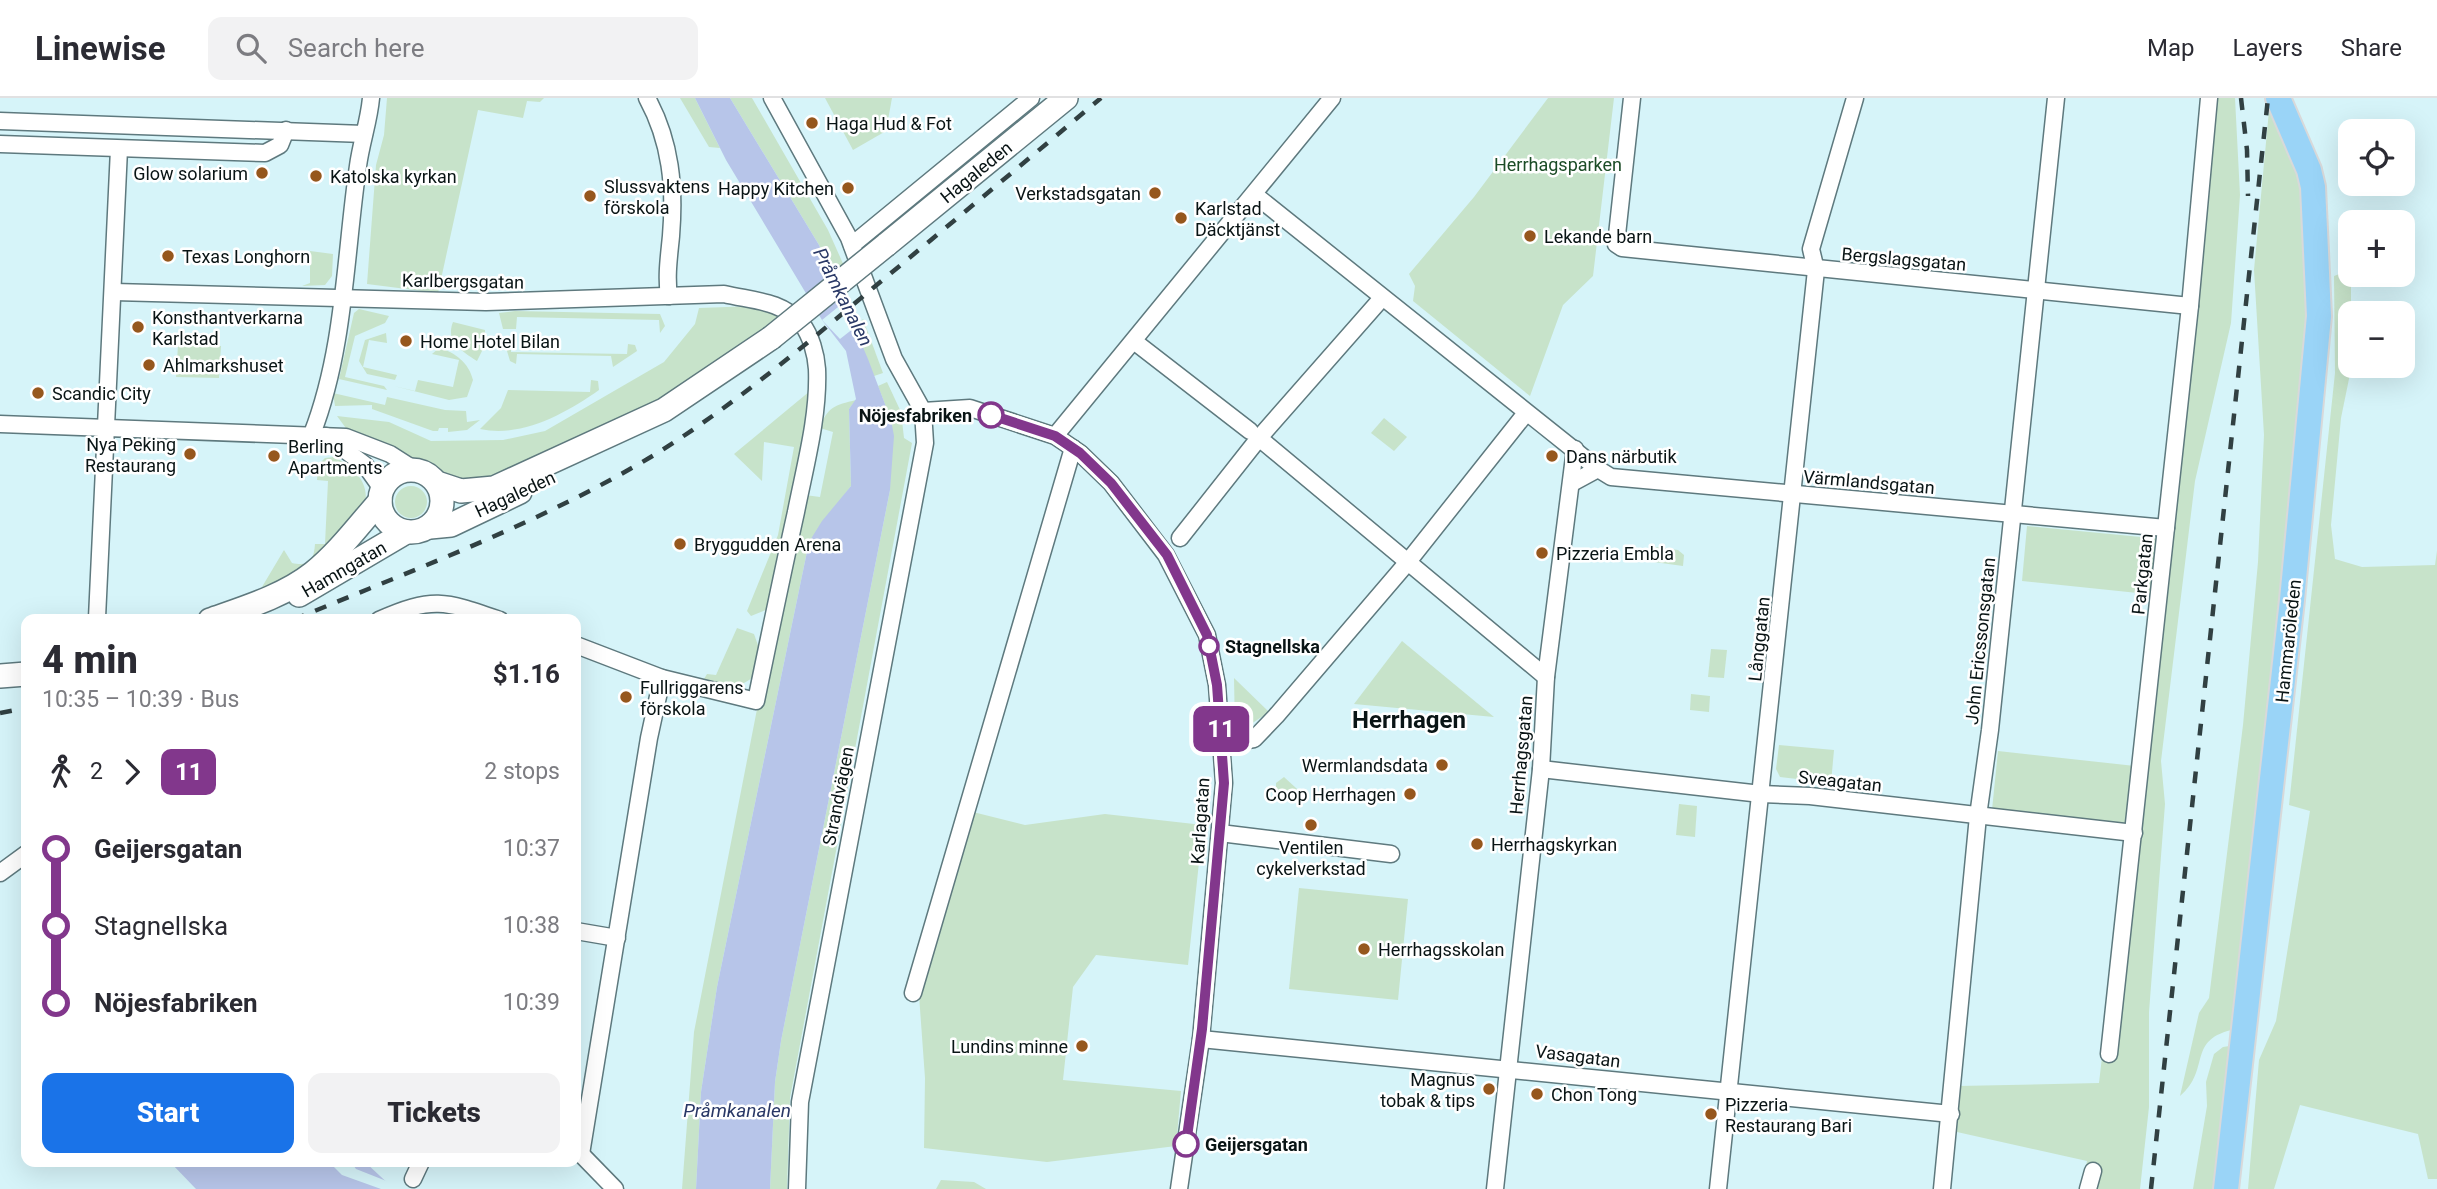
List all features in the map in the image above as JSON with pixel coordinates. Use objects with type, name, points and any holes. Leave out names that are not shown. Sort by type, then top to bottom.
[{"type":"main road","name":"Hammaröleden","points":[[2226,1189],[2291,614],[2319,316],[2313,187],[2309,170],[2278,98]]},
{"type":"main road","name":"Hammaröleden","points":[[2237,1189],[2304,602],[2329,316],[2324,187],[2313,148],[2291,98]]},
{"type":"street","points":[[319,435],[321,411],[344,299],[370,98]]},
{"type":"street","points":[[647,98],[660,121],[673,172],[667,278],[669,296]]},
{"type":"street","points":[[772,98],[852,245],[894,359],[923,411]]},
{"type":"street","points":[[852,245],[1031,98]]},
{"type":"street","name":"Hagaleden","points":[[430,527],[451,525],[578,465],[771,338],[1066,98]]},
{"type":"street","points":[[1055,436],[1135,342],[1332,98]]},
{"type":"street","name":"Bergslagsgatan","points":[[1632,98],[1616,244],[1622,248],[1816,270],[2190,306]]},
{"type":"street","name":"Långgatan","points":[[1718,1189],[1816,270],[1811,249],[1855,98]]},
{"type":"street","name":"John Ericssonsgatan","points":[[1942,1189],[1978,816],[1990,730],[2056,98]]},
{"type":"street","name":"Parkgatan","points":[[2109,1054],[2190,306],[2209,98]]},
{"type":"street","points":[[0,121],[364,134]]},
{"type":"street","points":[[0,144],[265,153],[280,145],[286,130]]},
{"type":"street","points":[[97,614],[119,149]]},
{"type":"street","points":[[1255,195],[1598,469],[1573,482]]},
{"type":"street","name":"Karlbergsgatan","points":[[114,292],[486,302],[724,294],[761,300],[786,309],[803,326],[813,346],[817,368],[812,427],[756,701],[662,677]]},
{"type":"street","points":[[1180,538],[1254,435],[1382,298]]},
{"type":"street","points":[[1135,342],[1254,435],[1546,677]]},
{"type":"street","name":"Karlagatan","points":[[923,411],[970,408],[1055,436],[1073,448],[1111,483],[1167,555],[1207,635],[1217,685],[1224,783],[1201,1039],[1179,1189]]},
{"type":"street","name":"Strandvägen","points":[[797,1189],[800,1102],[923,451],[923,411]]},
{"type":"street","points":[[1222,744],[1254,739],[1407,563],[1526,413]]},
{"type":"street","points":[[0,424],[319,435],[357,441],[390,454],[415,470],[424,472],[437,483],[443,502],[437,520],[430,527],[406,532],[398,530],[384,518],[381,495],[365,465],[319,435]]},
{"type":"street","name":"Hagaleden","points":[[437,483],[461,491],[494,488],[632,428]]},
{"type":"street","points":[[913,993],[1073,448]]},
{"type":"street","name":"Herrhagsgatan","points":[[1495,1189],[1511,1068],[1541,769],[1546,677],[1573,482],[1575,449]]},
{"type":"street","name":"Värmlandsgatan","points":[[1598,469],[1611,477],[1791,495],[1848,496],[2166,528]]},
{"type":"street","points":[[381,495],[396,474],[415,470]]},
{"type":"street","name":"Hamngatan","points":[[226,614],[256,603],[312,573],[381,495]]},
{"type":"street","name":"Hamngatan","points":[[256,614],[318,587],[406,532]]},
{"type":"street","points":[[395,614],[426,602],[463,607],[483,614]]},
{"type":"street","points":[[581,647],[662,677],[649,738],[617,938],[581,1136]]},
{"type":"street","name":"Sveagatan","points":[[1541,769],[1761,794],[1810,796],[2134,834]]},
{"type":"street","points":[[1220,833],[1391,854]]},
{"type":"street","points":[[0,873],[21,858]]},
{"type":"street","points":[[581,932],[617,938]]},
{"type":"street","name":"Vasagatan","points":[[1201,1039],[1951,1114]]},
{"type":"street","points":[[581,1155],[615,1189]]},
{"type":"street","points":[[413,1179],[419,1167]]},
{"type":"street","points":[[2088,1189],[2093,1171]]},
{"type":"green space","points":[[387,98],[544,98],[540,102],[527,101],[523,118],[478,110],[438,293],[367,284],[376,165],[384,135]]},
{"type":"green space","points":[[680,98],[695,98],[720,148],[709,147]]},
{"type":"green space","points":[[730,98],[752,98],[828,230],[845,268],[833,277],[819,245]]},
{"type":"green space","points":[[825,98],[892,98],[886,131],[853,150]]},
{"type":"green space","name":"Herrhagsparken","points":[[1548,98],[1614,98],[1593,276],[1563,305],[1530,396],[1413,301],[1415,286],[1409,274],[1474,197]]},
{"type":"green space","points":[[2215,98],[2235,98],[2240,195],[2231,323],[2195,481],[2161,761],[2165,804],[2149,1012],[2149,1107],[2140,1189],[2081,1189],[2087,1161],[1957,1132],[1958,1086],[2099,1083],[2129,825],[1992,810],[1998,751],[2135,766],[2157,595],[2022,581],[2027,526],[2162,539]]},
{"type":"green space","points":[[2270,100],[2298,163],[2314,274],[2236,1029],[2220,1034],[2204,1047],[2195,1076],[2180,1096],[2199,1013],[2209,998],[2243,725],[2258,562],[2264,435],[2254,270]]},
{"type":"green space","points":[[310,251],[333,254],[332,276],[325,285],[302,286],[310,283]]},
{"type":"green space","points":[[2338,274],[2338,287],[2351,287],[2351,301],[2338,301],[2338,378],[2349,378],[2341,418],[2331,525],[2335,559],[2362,567],[2435,565],[2437,551],[2437,1179],[2428,1179],[2418,1134],[2300,1105],[2274,1189],[2248,1189],[2259,1060],[2276,1021],[2310,811],[2289,805],[2335,373],[2334,276]]},
{"type":"green space","points":[[755,306],[782,316],[672,393],[623,422],[482,485],[443,477],[418,466],[348,431],[337,416],[389,422],[431,441],[503,440],[545,431],[664,362],[695,324],[699,308]]},
{"type":"green space","points":[[359,309],[389,316],[385,323],[355,336],[345,377],[384,386],[387,390],[339,379],[354,313]]},
{"type":"green space","points":[[499,313],[660,314],[665,326],[660,333],[659,320],[517,317],[516,329],[503,329]]},
{"type":"green space","points":[[863,319],[883,373],[874,376],[854,328]]},
{"type":"green space","points":[[453,322],[485,330],[485,350],[483,349],[477,361],[456,345],[451,335]]},
{"type":"green space","points":[[386,333],[387,343],[369,340],[363,367],[397,375],[395,380],[367,374],[359,361],[365,340]]},
{"type":"green space","points":[[504,341],[511,342],[511,352],[627,354],[628,344],[635,345],[637,351],[613,367],[611,356],[517,354],[516,364],[510,361]]},
{"type":"green space","points":[[178,345],[221,346],[219,378],[176,377]]},
{"type":"green space","points":[[439,348],[456,355],[468,368],[473,380],[467,397],[449,400],[394,386],[415,391],[418,380],[453,387],[459,360],[432,354]]},
{"type":"green space","points":[[591,380],[598,381],[599,390],[543,422],[512,430],[480,429],[501,408],[508,390],[590,392]]},
{"type":"green space","points":[[887,382],[901,412],[904,438],[912,443],[790,1098],[787,1189],[770,1189],[775,1082],[781,1041],[890,490],[891,420],[878,386]]},
{"type":"green space","points":[[810,391],[807,433],[768,609],[751,616],[747,611],[778,535],[794,447],[764,442],[762,481],[734,454]]},
{"type":"green space","points":[[333,393],[385,405],[387,397],[445,410],[466,411],[467,422],[480,420],[467,430],[448,432],[448,428],[439,428],[438,431],[433,431],[372,409],[372,405],[335,406]]},
{"type":"green space","points":[[856,400],[849,409],[851,486],[809,542],[717,987],[701,1092],[696,1189],[682,1189],[694,1032],[759,699],[805,495],[820,497],[833,432],[820,428],[829,411]]},
{"type":"green space","points":[[1384,418],[1407,437],[1394,451],[1371,433]]},
{"type":"green space","points":[[334,457],[359,476],[365,490],[364,506],[311,568],[259,592],[284,550],[292,563],[303,564],[312,558],[315,544],[325,544],[328,481],[317,480],[318,465],[325,458]]},
{"type":"green space","points":[[411,486],[422,491],[427,502],[422,513],[411,518],[400,513],[395,502],[400,491]]},
{"type":"green space","points":[[1656,547],[1678,550],[1684,555],[1683,566],[1654,562]]},
{"type":"green space","points":[[737,628],[754,634],[759,648],[757,674],[737,686],[704,679],[707,674],[716,675]]},
{"type":"green space","points":[[1402,641],[1494,717],[1354,704]]},
{"type":"green space","points":[[1711,649],[1727,650],[1724,678],[1708,677]]},
{"type":"green space","points":[[1234,678],[1269,712],[1245,728],[1235,730]]},
{"type":"green space","points":[[1691,694],[1710,696],[1709,712],[1690,710]]},
{"type":"green space","points":[[1779,745],[1834,750],[1831,783],[1780,777],[1776,769]]},
{"type":"green space","points":[[1284,777],[1308,799],[1276,796],[1276,783]]},
{"type":"green space","points":[[1679,804],[1697,806],[1695,837],[1676,835]]},
{"type":"green space","points":[[973,812],[1025,825],[1105,814],[1203,825],[1188,965],[1096,955],[1073,987],[1063,1080],[1181,1091],[1176,1146],[1047,1162],[924,1148],[925,1078],[919,995]]},
{"type":"green space","points":[[1299,888],[1408,899],[1398,1000],[1289,989]]},
{"type":"green space","points":[[2236,1045],[2216,1189],[2193,1189],[2207,1106],[2206,1082],[2214,1054],[2223,1047]]},
{"type":"green space","points":[[941,1180],[974,1182],[986,1189],[936,1189]]},
{"type":"water","name":"Pråmkanalen","points":[[695,98],[730,98],[819,245],[868,359],[891,420],[894,436],[890,490],[781,1041],[775,1082],[770,1189],[696,1189],[701,1092],[717,987],[809,542],[822,521],[851,486],[849,409],[856,399],[846,351],[822,320],[726,160]]},
{"type":"water","points":[[175,1167],[370,1167],[394,1189],[196,1189]]},
{"type":"pier","points":[[843,303],[854,328],[840,339],[822,320]]},
{"type":"pier","points":[[334,1167],[355,1167],[394,1184],[398,1189],[381,1189],[342,1175]]},
{"type":"railway","points":[[307,614],[525,522],[659,452],[715,414],[795,353],[1101,98]]},
{"type":"railway","points":[[2241,98],[2247,150],[2248,196]]},
{"type":"railway","points":[[2151,1189],[2268,98]]},
{"type":"railway","points":[[0,713],[21,709]]},
{"type":"bus line","name":"11","points":[[991,415],[1055,436],[1080,453],[1111,483],[1167,555],[1207,635],[1217,685],[1224,783],[1202,1029],[1186,1144]]},
{"type":"place","name":"Haga Hud & Fot","points":[[812,123]]},
{"type":"place","name":"Glow solarium","points":[[262,173]]},
{"type":"place","name":"Katolska kyrkan","points":[[316,176]]},
{"type":"place","name":"Happy Kitchen","points":[[848,188]]},
{"type":"place","name":"Verkstadsgatan","points":[[1155,193]]},
{"type":"place","name":"Slussvaktens förskola","points":[[590,196]]},
{"type":"place","name":"Karlstad Däcktjänst","points":[[1181,218]]},
{"type":"place","name":"Lekande barn","points":[[1530,236]]},
{"type":"place","name":"Texas Longhorn","points":[[168,256]]},
{"type":"place","name":"Konsthantverkarna Karlstad","points":[[138,327]]},
{"type":"place","name":"Home Hotel Bilan","points":[[406,341]]},
{"type":"place","name":"Ahlmarkshuset","points":[[149,365]]},
{"type":"place","name":"Scandic City","points":[[38,393]]},
{"type":"place","name":"Nöjesfabriken","points":[[991,415]]},
{"type":"place","name":"Nya Peking Restaurang","points":[[190,454]]},
{"type":"place","name":"Berling Apartments","points":[[274,456]]},
{"type":"place","name":"Dans närbutik","points":[[1552,456]]},
{"type":"place","name":"Bryggudden Arena","points":[[680,544]]},
{"type":"place","name":"Pizzeria Embla","points":[[1542,553]]},
{"type":"place","name":"Stagnellska","points":[[1209,646]]},
{"type":"place","name":"Fullriggarens förskola","points":[[626,697]]},
{"type":"place","name":"Wermlandsdata","points":[[1442,765]]},
{"type":"place","name":"Coop Herrhagen","points":[[1410,794]]},
{"type":"place","name":"Ventilen cykelverkstad","points":[[1311,825]]},
{"type":"place","name":"Herrhagskyrkan","points":[[1477,844]]},
{"type":"place","name":"Herrhagsskolan","points":[[1364,949]]},
{"type":"place","name":"Lundins minne","points":[[1082,1046]]},
{"type":"place","name":"Magnus tobak & tips","points":[[1489,1089]]},
{"type":"place","name":"Chon Tong","points":[[1537,1094]]},
{"type":"place","name":"Pizzeria Restaurang Bari","points":[[1711,1114]]},
{"type":"place","name":"Geijersgatan","points":[[1186,1144]]},
{"type":"district","name":"Herrhagen","points":[[1409,720]]}]
